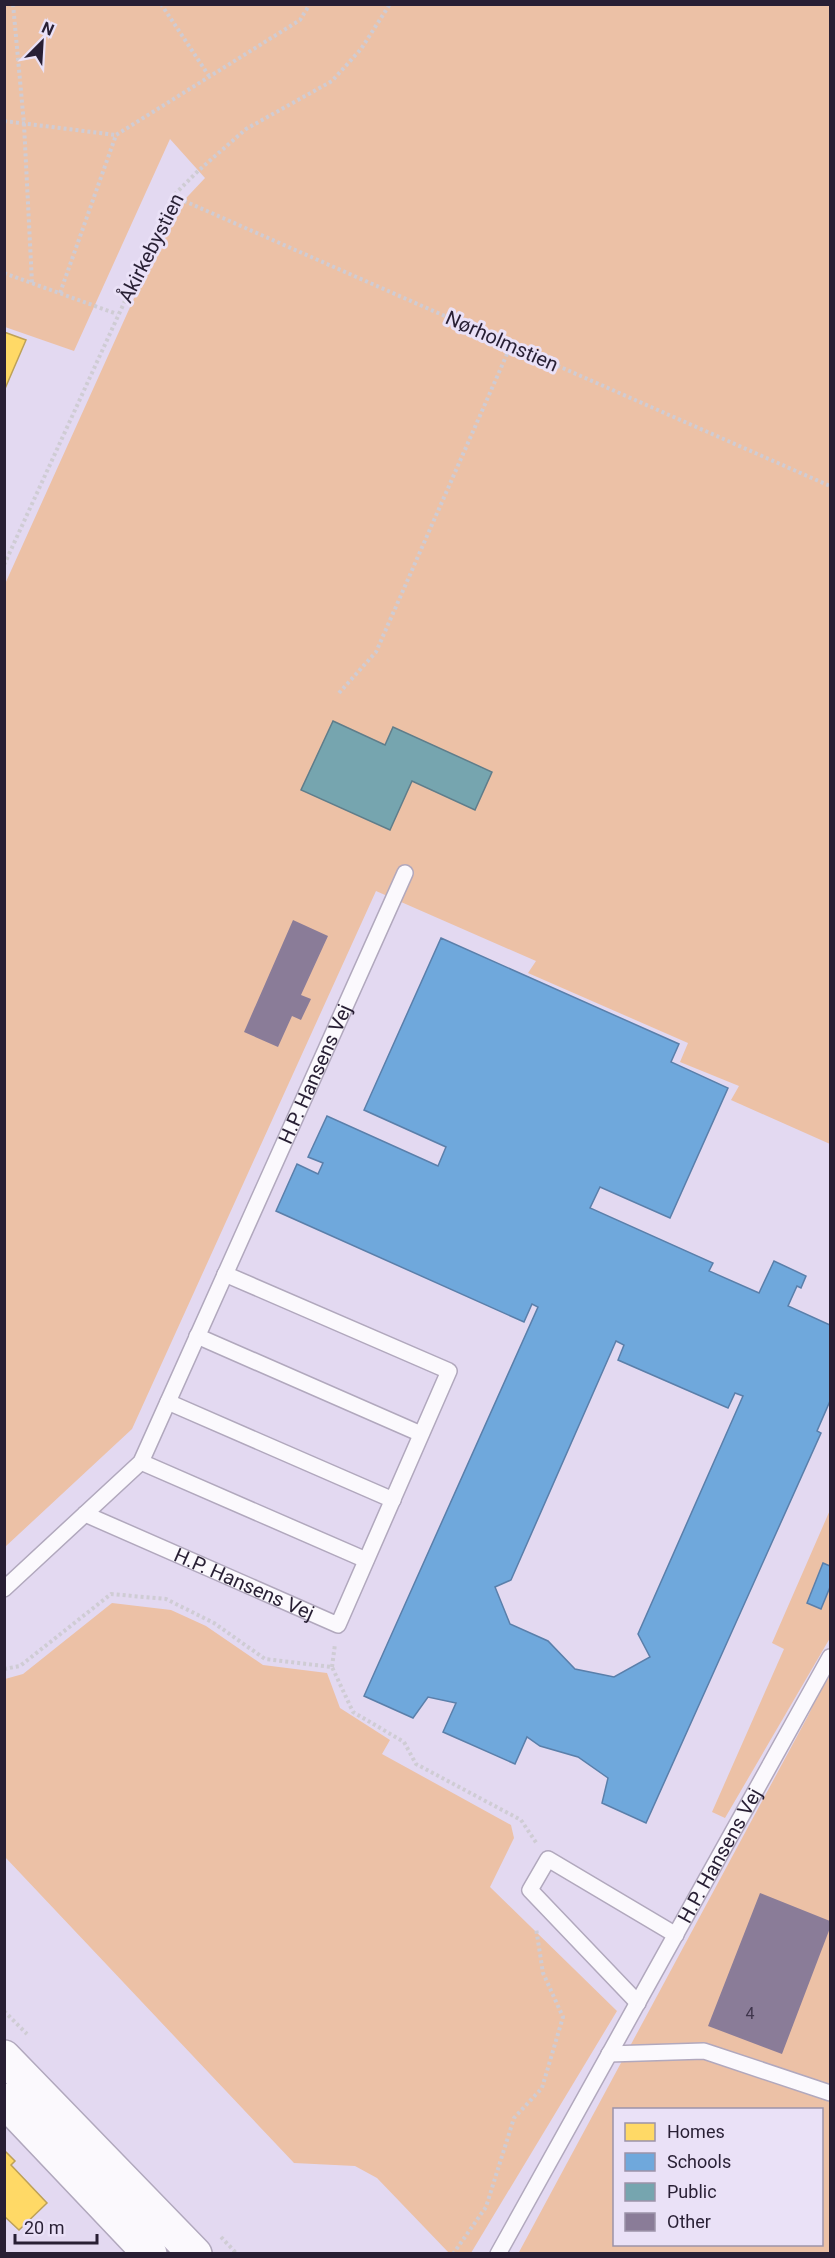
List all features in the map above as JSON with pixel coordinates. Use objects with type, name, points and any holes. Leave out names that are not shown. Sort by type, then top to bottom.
[{"type":"street","points":[[4,2057],[195,2253]]},
{"type":"street","points":[[4,2100],[150,2253]]},
{"type":"lane","name":"H.P. Hansens Vej","points":[[4,1589],[141,1462],[405,873]]},
{"type":"lane","name":"H.P. Hansens Vej","points":[[85,1514],[338,1625],[449,1371],[225,1274]]},
{"type":"lane","points":[[197,1336],[421,1434]]},
{"type":"lane","points":[[168,1402],[393,1500]]},
{"type":"lane","points":[[141,1462],[366,1560]]},
{"type":"lane","name":"H.P. Hansens Vej","points":[[498,2253],[676,1935],[827,1673],[831,1657]]},
{"type":"lane","points":[[638,2003],[530,1890],[548,1859],[676,1935]]},
{"type":"lane","points":[[609,2054],[704,2051],[831,2094]]},
{"type":"path","points":[[13,4],[24,124],[32,283]]},
{"type":"path","points":[[162,4],[209,76]]},
{"type":"path","points":[[60,293],[117,135],[300,20],[310,4]]},
{"type":"path","name":"Åkirkebystien","points":[[4,565],[173,196],[246,129],[332,81],[361,50],[390,4]]},
{"type":"path","points":[[4,121],[117,135]]},
{"type":"path","name":"Nørholmstien","points":[[173,196],[831,486]]},
{"type":"path","points":[[4,273],[117,314]]},
{"type":"path","points":[[339,693],[376,652],[511,345]]},
{"type":"path","points":[[4,1669],[20,1666],[111,1594],[166,1599],[214,1623],[265,1659],[332,1667],[353,1712],[404,1742],[416,1764],[521,1820],[548,1859]]},
{"type":"path","points":[[453,2253],[486,2207],[514,2118],[542,2088],[563,2017],[543,1973],[530,1890]]},
{"type":"shaded area","points":[[5,5],[830,5],[830,1144],[731,1100],[739,1086],[680,1062],[688,1043],[528,973],[536,961],[376,891],[132,1429],[5,1547],[5,584],[173,212],[205,178],[170,139],[74,351],[5,327]]},
{"type":"shaded area","points":[[830,1510],[830,1638],[725,1818],[712,1812],[784,1649],[772,1643]]},
{"type":"shaded area","points":[[112,1603],[171,1610],[206,1626],[263,1665],[327,1673],[340,1708],[390,1740],[382,1754],[511,1825],[514,1838],[490,1887],[617,2011],[471,2253],[449,2253],[377,2178],[355,2166],[294,2163],[5,1857],[5,1679],[23,1674]]},
{"type":"shaded area","points":[[830,1668],[830,2253],[518,2254],[809,1714]]},
{"type":"building: Homes","points":[[4,332],[26,340],[4,391]]},
{"type":"building: Homes","points":[[4,2150],[15,2161],[11,2165],[47,2203],[19,2230],[4,2216]]},
{"type":"building: Schools","points":[[441,938],[679,1044],[671,1062],[728,1088],[670,1218],[600,1187],[590,1208],[713,1263],[709,1271],[759,1293],[774,1261],[806,1276],[801,1288],[797,1286],[788,1306],[830,1325],[830,1401],[817,1431],[821,1433],[646,1823],[602,1803],[608,1778],[578,1757],[540,1746],[527,1737],[515,1764],[443,1732],[456,1703],[428,1697],[413,1718],[364,1696],[538,1307],[532,1304],[524,1322],[276,1211],[297,1164],[318,1174],[323,1163],[308,1157],[327,1116],[438,1166],[446,1147],[364,1110]],"holes":[[[616,1341],[624,1345],[618,1360],[728,1408],[735,1393],[743,1396],[638,1634],[650,1657],[614,1677],[575,1669],[548,1641],[510,1624],[495,1587],[511,1580]]]},
{"type":"building: Schools","points":[[823,1563],[830,1566],[830,1587],[821,1609],[807,1603]]},
{"type":"building: Public","points":[[333,721],[385,745],[393,727],[492,772],[475,810],[412,781],[390,830],[301,790]]},
{"type":"building: Other","points":[[293,920],[328,936],[301,995],[311,999],[301,1020],[292,1016],[278,1047],[244,1032]]},
{"type":"building: Other","points":[[760,1893],[830,1921],[830,1928],[782,2054],[708,2026]]}]
